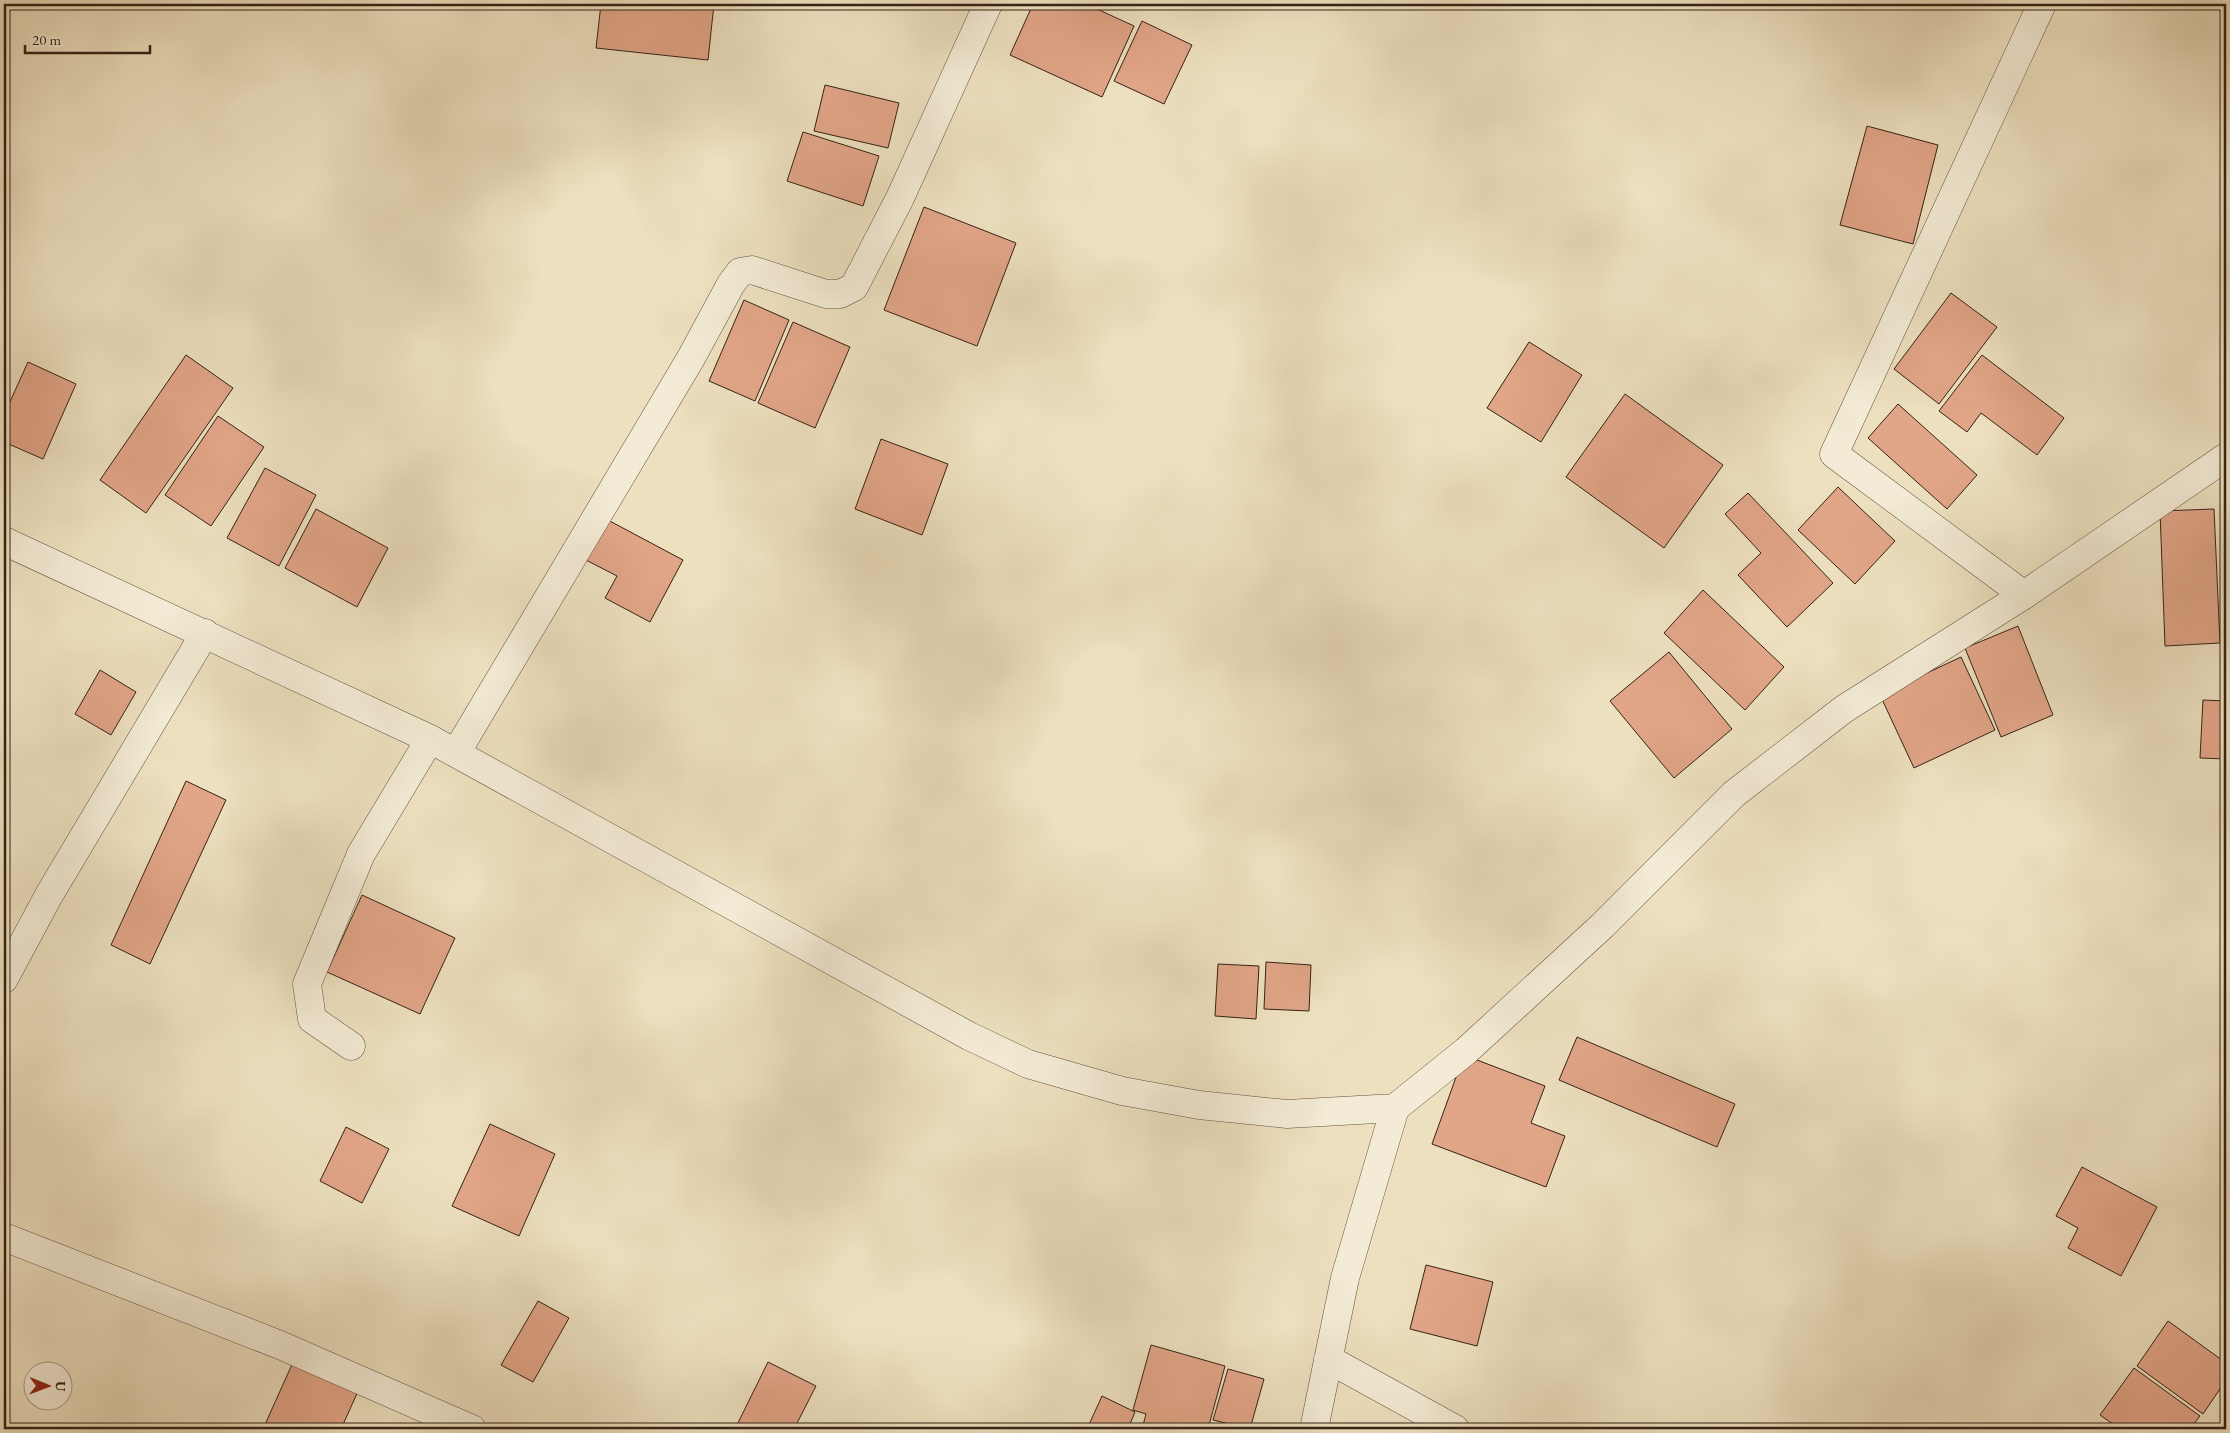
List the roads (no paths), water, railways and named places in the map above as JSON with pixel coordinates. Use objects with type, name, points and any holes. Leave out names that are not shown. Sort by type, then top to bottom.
[{"type":"street","points":[[456,753],[692,358],[731,284],[740,272],[752,270],[826,294],[840,294],[854,287],[900,198],[988,4]]},
{"type":"street","points":[[2024,595],[1834,454],[2042,4]]},
{"type":"street","points":[[1314,1429],[1345,1278],[1395,1108],[1466,1050],[1595,932],[1734,794],[1844,709],[2024,595],[2226,457]]},
{"type":"street","points":[[4,540],[430,739],[969,1036],[1028,1064],[1122,1091],[1199,1105],[1287,1114],[1395,1108]]},
{"type":"street","points":[[4,979],[49,895],[205,633]]},
{"type":"street","points":[[351,1046],[312,1019],[307,984],[361,854],[430,739]]},
{"type":"street","points":[[4,1237],[280,1345],[472,1429]]},
{"type":"street","points":[[1328,1359],[1455,1429]]}]
